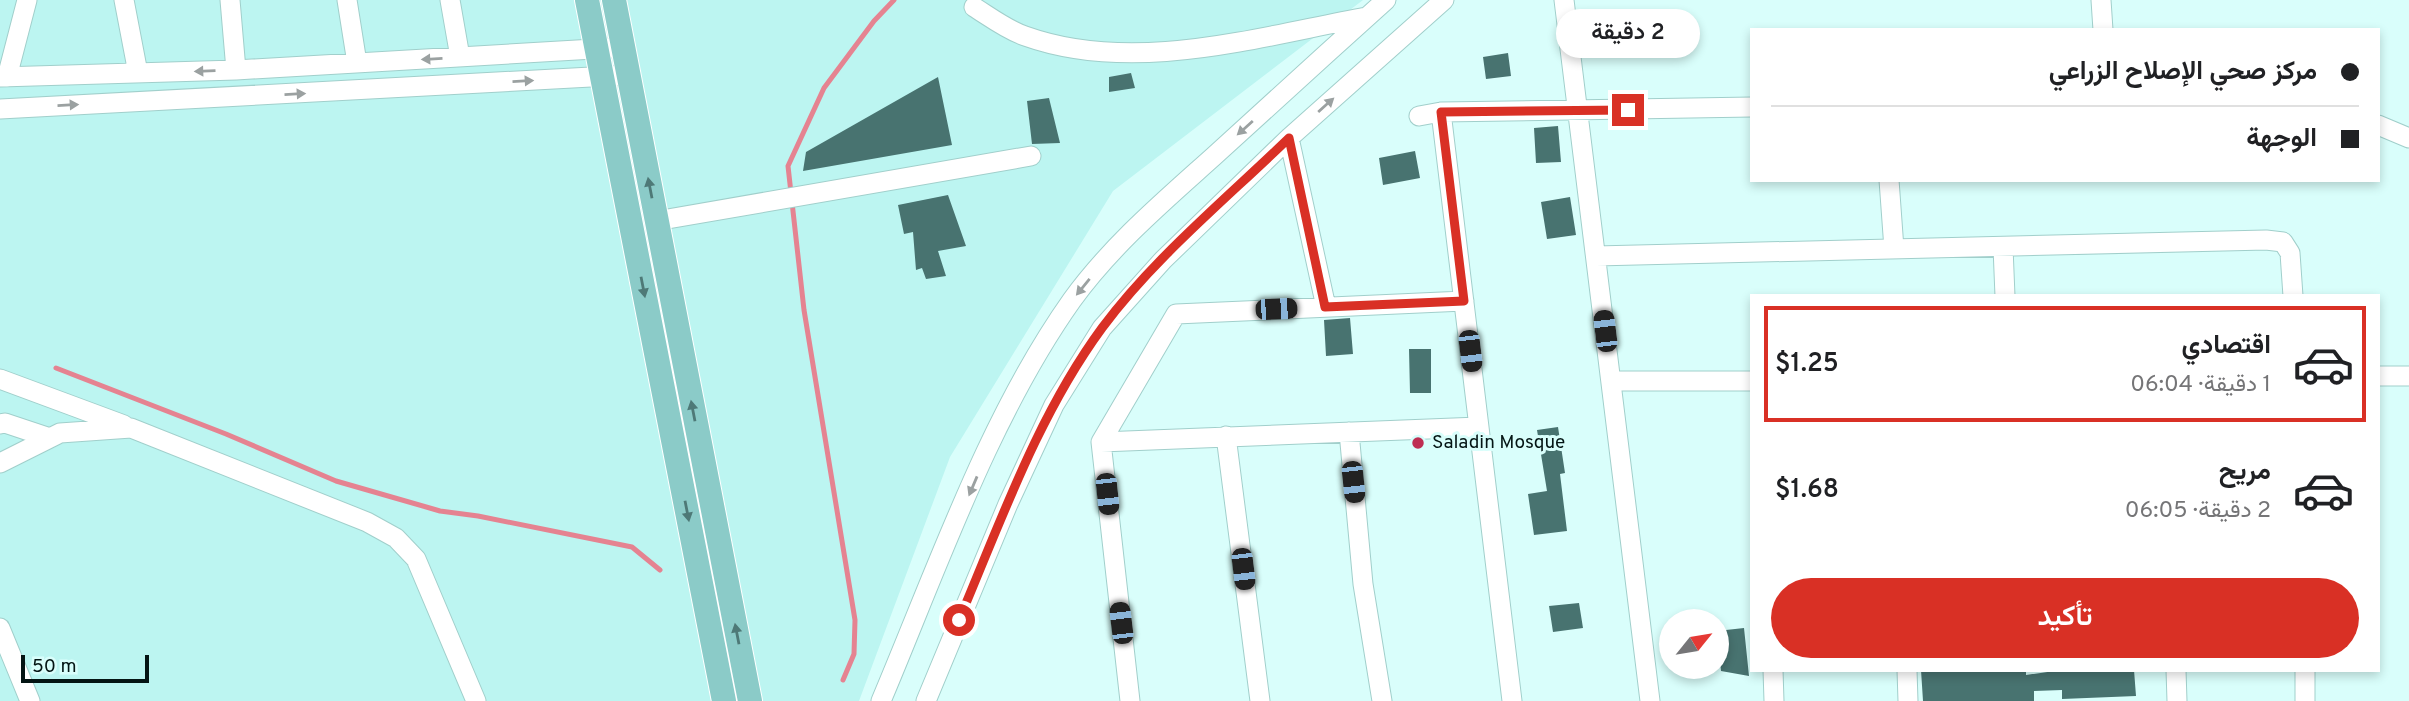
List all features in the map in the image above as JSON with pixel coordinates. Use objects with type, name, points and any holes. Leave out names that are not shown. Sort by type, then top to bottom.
[{"type":"main road","points":[[587,0],[724,701]]},
{"type":"main road","points":[[614,0],[750,701]]},
{"type":"street","points":[[27,0],[3,77],[236,70],[622,47]]},
{"type":"street","points":[[124,0],[138,73]]},
{"type":"street","points":[[230,0],[236,70]]},
{"type":"street","points":[[347,0],[357,63]]},
{"type":"street","points":[[450,0],[460,57]]},
{"type":"street","points":[[881,701],[997,430],[1039,351],[1073,300],[1146,219],[1386,0]]},
{"type":"street","points":[[926,701],[1008,504],[1071,376],[1125,301],[1289,138],[1444,0]]},
{"type":"street","points":[[1564,0],[1650,701]]},
{"type":"street","points":[[2101,0],[2102,28]]},
{"type":"street","points":[[974,7],[1024,36],[1075,48],[1160,53],[1367,17]]},
{"type":"street","points":[[0,108],[628,75]]},
{"type":"street","points":[[1419,116],[1441,112],[1750,107]]},
{"type":"street","points":[[1441,112],[1512,701]]},
{"type":"street","points":[[2380,126],[2409,138]]},
{"type":"street","points":[[1289,138],[1325,307]]},
{"type":"street","points":[[656,221],[1031,156]]},
{"type":"street","points":[[1889,182],[1894,249]]},
{"type":"street","points":[[1596,256],[2283,242],[2290,253],[2293,294]]},
{"type":"street","points":[[2003,247],[2005,294]]},
{"type":"street","points":[[1130,701],[1101,442],[1176,314],[1464,301]]},
{"type":"street","points":[[2380,376],[2409,376]]},
{"type":"street","points":[[0,379],[367,522],[396,538],[416,559],[475,701]]},
{"type":"street","points":[[1611,382],[1750,381]]},
{"type":"street","points":[[0,424],[5,423],[50,438]]},
{"type":"street","points":[[1101,442],[1479,427]]},
{"type":"street","points":[[0,463],[60,433],[131,428]]},
{"type":"street","points":[[1349,432],[1363,584],[1381,701]]},
{"type":"street","points":[[1226,436],[1260,701]]},
{"type":"street","points":[[0,628],[30,701]]},
{"type":"street","points":[[1773,672],[1774,701]]},
{"type":"street","points":[[1907,672],[1908,701]]},
{"type":"street","points":[[2176,672],[2177,701]]},
{"type":"street","points":[[2305,672],[2305,701]]},
{"type":"shaded area","points":[[0,0],[1363,0],[1113,191],[950,457],[859,701],[0,701]]},
{"type":"building","points":[[1508,53],[1511,76],[1486,79],[1483,57]]},
{"type":"building","points":[[1131,73],[1135,88],[1109,92],[1109,77]]},
{"type":"building","points":[[938,77],[952,145],[803,171],[806,152]]},
{"type":"building","points":[[1049,98],[1060,143],[1032,144],[1027,101]]},
{"type":"building","points":[[1558,126],[1561,162],[1536,163],[1534,128]]},
{"type":"building","points":[[1415,151],[1420,178],[1383,185],[1379,158]]},
{"type":"building","points":[[948,195],[966,246],[938,251],[946,276],[926,279],[922,268],[916,270],[913,232],[904,234],[898,205]]},
{"type":"building","points":[[1570,197],[1576,235],[1547,239],[1541,202]]},
{"type":"building","points":[[1350,318],[1353,354],[1326,356],[1324,320]]},
{"type":"building","points":[[1409,349],[1431,349],[1431,393],[1410,393]]},
{"type":"building","points":[[1558,427],[1565,473],[1560,474],[1567,531],[1534,535],[1528,494],[1547,491],[1537,430]]},
{"type":"building","points":[[1579,603],[1583,628],[1553,632],[1549,606]]},
{"type":"building","points":[[1744,628],[1749,676],[1729,672],[1729,630]]},
{"type":"building","points":[[1921,672],[2026,672],[2026,675],[2047,672],[2134,672],[2136,696],[2062,699],[2062,690],[2034,691],[2034,701],[1923,701]]},
{"type":"waterway","points":[[843,680],[854,654],[855,620],[804,310],[788,166],[824,88],[874,21],[894,0]]},
{"type":"waterway","points":[[56,368],[226,434],[336,481],[440,511],[632,547],[660,570]]},
{"type":"place","name":"Saladin Mosque","points":[[1418,443]]},
{"type":"route","points":[[959,620],[1054,405],[1102,328],[1163,260],[1289,138],[1325,307],[1464,301],[1441,112],[1628,110]]}]
